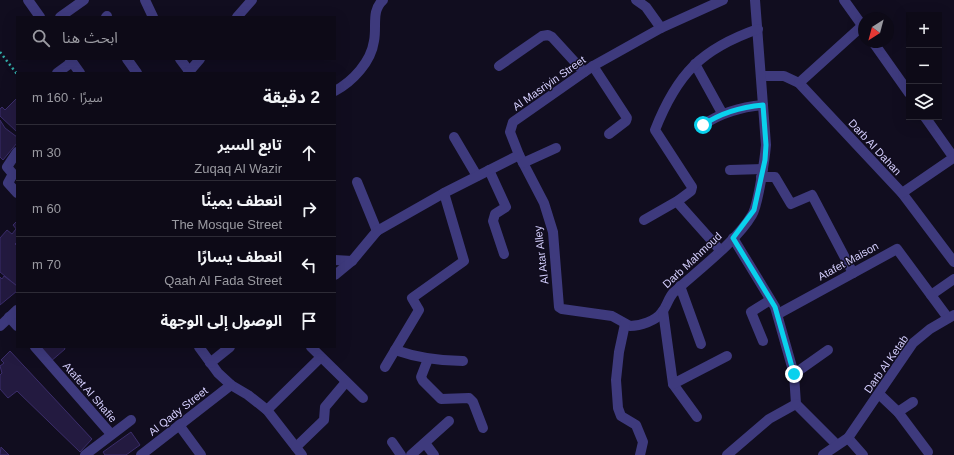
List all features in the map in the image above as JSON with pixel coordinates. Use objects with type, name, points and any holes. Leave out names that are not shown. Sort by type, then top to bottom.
[{"type":"street","points":[[28,0],[39,16]]},
{"type":"street","points":[[61,16],[84,0]]},
{"type":"street","points":[[145,0],[153,16]]},
{"type":"street","points":[[238,16],[252,0]]},
{"type":"street","points":[[336,90],[360,70],[370,54],[374,41],[375,11],[383,0]]},
{"type":"street","points":[[636,0],[646,6],[661,28]]},
{"type":"street","name":"Al Masriyin Street","points":[[521,159],[510,132],[513,122],[593,66],[661,28],[723,0]]},
{"type":"street","name":"Darb Mahmoud","points":[[663,312],[667,300],[680,286],[733,238],[752,215],[762,173],[766,145],[756,0]]},
{"type":"street","points":[[844,0],[858,20]]},
{"type":"street","points":[[644,220],[679,200],[691,191],[692,187],[655,130],[663,109],[676,87],[695,64],[711,50],[734,38],[758,29]]},
{"type":"street","points":[[798,83],[858,31]]},
{"type":"street","points":[[499,66],[542,36],[548,35],[552,37],[584,72]]},
{"type":"street","points":[[878,48],[906,89]]},
{"type":"street","points":[[58,72],[71,60],[79,72]]},
{"type":"street","points":[[128,60],[136,72]]},
{"type":"street","points":[[181,60],[188,72],[199,60]]},
{"type":"street","points":[[695,64],[722,113]]},
{"type":"street","points":[[593,66],[627,118],[626,121],[609,134]]},
{"type":"street","name":"Darb Al Dahan","points":[[761,76],[784,76],[798,83],[902,193],[954,262]]},
{"type":"street","points":[[703,125],[722,113],[742,107],[763,105]]},
{"type":"street","points":[[902,193],[954,158],[927,120]]},
{"type":"street","points":[[454,138],[477,176]]},
{"type":"street","points":[[336,274],[352,261],[377,231],[444,193],[489,170],[556,148]]},
{"type":"street","points":[[16,154],[7,167],[13,174],[8,183],[16,193]]},
{"type":"street","name":"Al Atar Alley","points":[[521,159],[544,203],[553,232],[558,303],[562,309],[612,316],[625,324]]},
{"type":"street","points":[[489,170],[506,207],[495,214],[493,221],[504,254]]},
{"type":"street","points":[[730,170],[762,173],[775,177],[791,204],[812,196],[853,273]]},
{"type":"street","points":[[357,182],[377,231]]},
{"type":"street","points":[[385,367],[419,310],[412,298],[464,261],[444,193]]},
{"type":"street","points":[[679,200],[679,204],[720,250]]},
{"type":"street","points":[[733,238],[778,314],[794,374],[796,404],[837,445]]},
{"type":"street","name":"Atafet Maison","points":[[778,314],[897,249],[931,295],[951,317]]},
{"type":"street","points":[[336,260],[352,261]]},
{"type":"street","points":[[931,295],[954,279]]},
{"type":"street","points":[[680,286],[700,344]]},
{"type":"street","points":[[763,341],[751,312],[770,300]]},
{"type":"street","points":[[0,326],[16,311]]},
{"type":"street","points":[[640,455],[643,442],[636,425],[621,416],[618,408],[616,380],[619,352],[625,324],[634,326],[654,320],[663,312]]},
{"type":"street","points":[[663,312],[673,384],[697,418]]},
{"type":"street","points":[[9,317],[16,325]]},
{"type":"street","name":"Darb Al Ketab","points":[[848,438],[913,343],[926,332],[951,317]]},
{"type":"street","name":"Atafet Al Shafie","points":[[36,348],[111,434]]},
{"type":"street","points":[[200,348],[210,364],[231,386],[248,395],[267,410],[299,451],[324,420],[325,407],[346,382]]},
{"type":"street","points":[[210,364],[229,348]]},
{"type":"street","points":[[312,348],[320,358],[363,398]]},
{"type":"street","points":[[395,350],[428,359],[464,361]]},
{"type":"street","points":[[794,374],[828,350]]},
{"type":"street","points":[[673,384],[727,356]]},
{"type":"street","points":[[267,410],[320,358]]},
{"type":"street","points":[[428,359],[421,373],[423,381],[441,398],[469,398],[473,402],[483,428]]},
{"type":"street","name":"Al Qady Street","points":[[141,455],[231,386]]},
{"type":"street","points":[[879,394],[898,412],[928,452]]},
{"type":"street","points":[[898,412],[913,402]]},
{"type":"street","points":[[727,455],[769,418],[796,404]]},
{"type":"street","points":[[84,455],[131,420]]},
{"type":"street","points":[[411,455],[449,421]]},
{"type":"street","points":[[179,425],[201,455]]},
{"type":"street","points":[[823,455],[848,438],[863,455]]},
{"type":"street","points":[[392,442],[401,455]]},
{"type":"street","points":[[425,443],[434,455]]},
{"type":"path","points":[[0,52],[16,73]]},
{"type":"building","points":[[16,99],[16,131],[0,116],[0,109],[2,107],[5,110]]},
{"type":"building","points":[[0,120],[5,128],[16,136],[16,144],[3,160],[0,157]]},
{"type":"building","points":[[16,222],[16,229],[13,225]]},
{"type":"building","points":[[16,229],[16,285],[0,272],[0,238],[7,230],[12,234]]},
{"type":"building","points":[[4,276],[16,285],[16,292],[0,305],[0,277],[2,279]]},
{"type":"building","points":[[38,348],[64,348],[65,349],[50,362]]},
{"type":"building","points":[[10,351],[92,439],[80,452],[17,391],[8,398],[0,389],[0,375],[2,373],[0,366],[4,363],[1,360]]},
{"type":"building","points":[[131,432],[140,445],[126,455],[105,455],[103,452]]},
{"type":"building","points":[[1,447],[9,455],[0,455]]},
{"type":"route","points":[[703,125],[722,113],[742,107],[763,105],[766,145],[765,160],[754,210],[752,215],[733,238],[775,307],[789,351],[794,374]]}]
